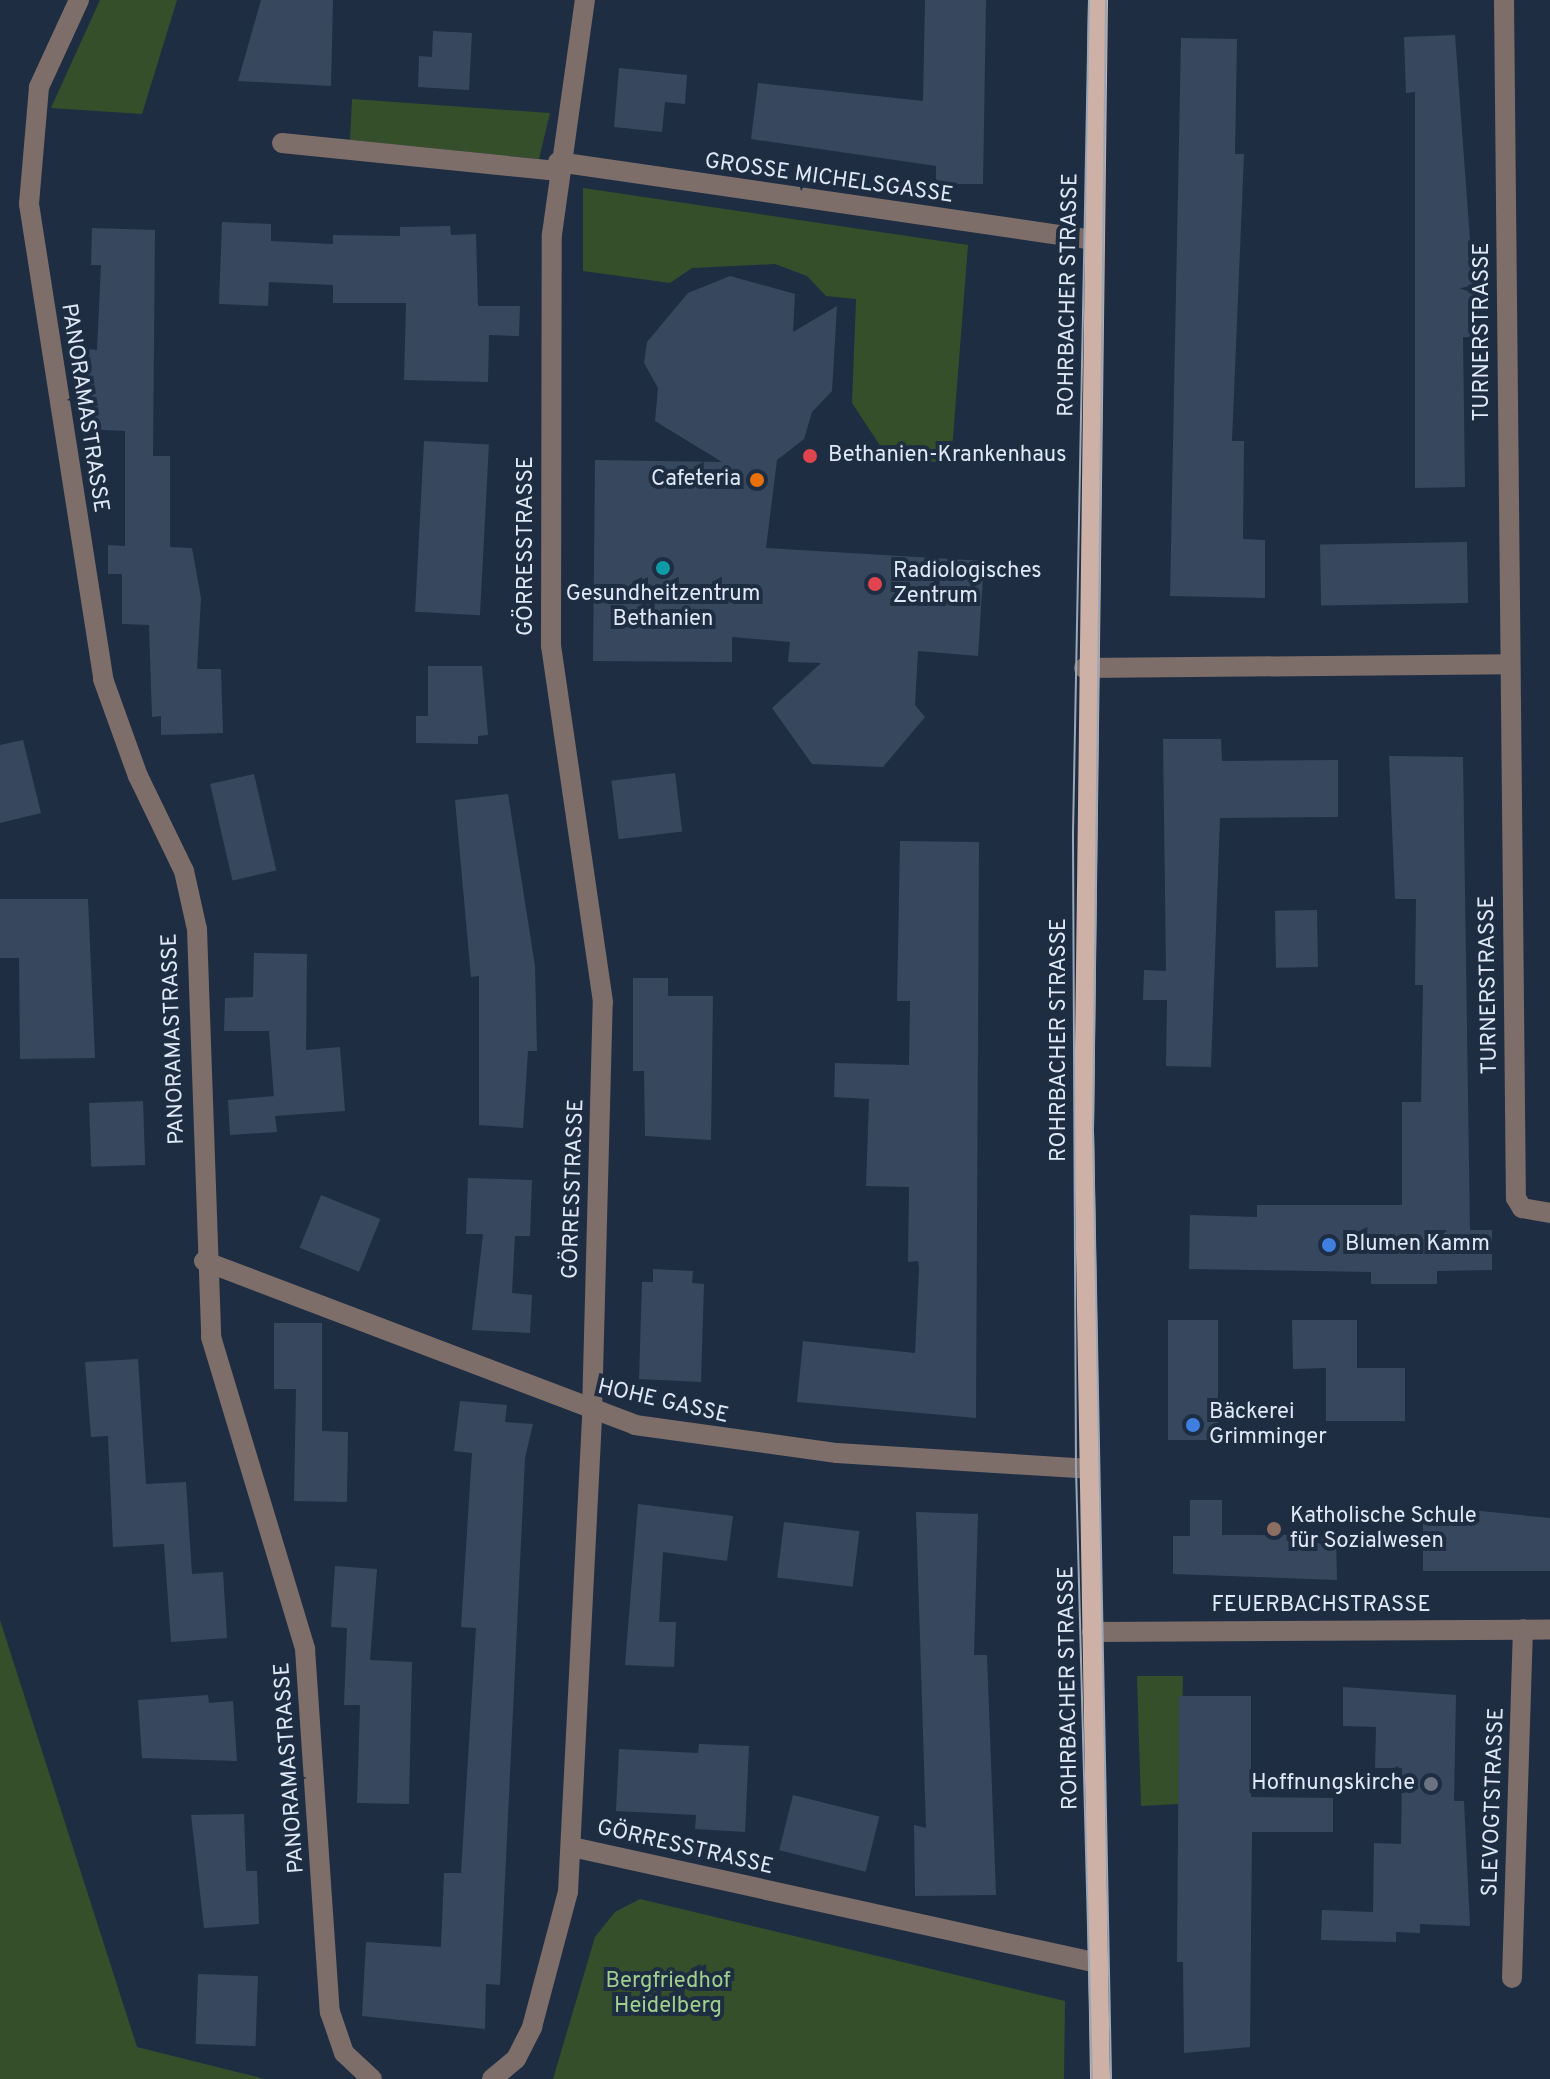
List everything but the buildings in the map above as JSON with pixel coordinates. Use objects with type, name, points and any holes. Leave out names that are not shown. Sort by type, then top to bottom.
[{"type":"main road","name":"ROHRBACHER STRASSE","points":[[1098,0],[1084,668],[1089,1469],[1100,2079]]},
{"type":"street","name":"PANORAMASTRASSE","points":[[79,0],[39,87],[26,168],[29,204],[103,679],[138,776],[184,871],[197,929],[204,1261],[223,1396],[291,1591],[310,1679],[330,2012],[344,2053],[372,2079]]},
{"type":"street","name":"GÖRRESSTRASSE","points":[[585,0],[557,167],[551,646],[603,1002],[592,1412],[572,1847],[1098,1963]]},
{"type":"street","name":"TURNERSTRASSE","points":[[1504,0],[1516,1198],[1522,1208],[1550,1213]]},
{"type":"street","name":"GROSSE MICHELSGASSE","points":[[282,143],[557,167],[1094,240]]},
{"type":"street","points":[[1084,668],[1510,664]]},
{"type":"street","name":"HOHE GASSE","points":[[204,1261],[592,1412],[720,1441],[1089,1469]]},
{"type":"street","name":"SLEVOGTSTRASSE","points":[[1512,1978],[1523,1629]]},
{"type":"street","name":"FEUERBACHSTRASSE","points":[[1092,1632],[1550,1630]]},
{"type":"street","points":[[492,2079],[516,2059],[532,2027],[568,1892],[572,1847]]},
{"type":"green space","points":[[100,0],[177,0],[142,114],[51,108]]},
{"type":"green space","points":[[352,99],[550,113],[539,159],[350,140]]},
{"type":"green space","points":[[583,188],[968,245],[951,463],[889,459],[852,403],[856,299],[826,296],[807,276],[775,264],[692,268],[670,283],[583,271]]},
{"type":"green space","points":[[0,1620],[137,2047],[265,2079],[0,2079]]},
{"type":"green space","points":[[1137,1676],[1183,1676],[1180,1804],[1141,1806]]},
{"type":"green space","name":"Bergfriedhof Heidelberg","points":[[640,1899],[1065,2001],[1064,2079],[553,2079],[595,1937],[615,1912]]},
{"type":"tram line","points":[[1089,0],[1073,836],[1076,1469],[1092,2079]]},
{"type":"tram line","points":[[1106,0],[1093,1130],[1111,2079]]},
{"type":"place","name":"Bethanien-Krankenhaus","points":[[810,456]]},
{"type":"place","name":"Cafeteria","points":[[757,480]]},
{"type":"place","name":"Gesundheitzentrum Bethanien","points":[[663,568]]},
{"type":"place","name":"Radiologisches Zentrum","points":[[875,584]]},
{"type":"place","name":"Blumen Kamm","points":[[1329,1245]]},
{"type":"place","name":"Bäckerei Grimminger","points":[[1193,1425]]},
{"type":"place","name":"Katholische Schule für Sozialwesen","points":[[1274,1529]]},
{"type":"place","name":"Hoffnungskirche","points":[[1431,1784]]}]
